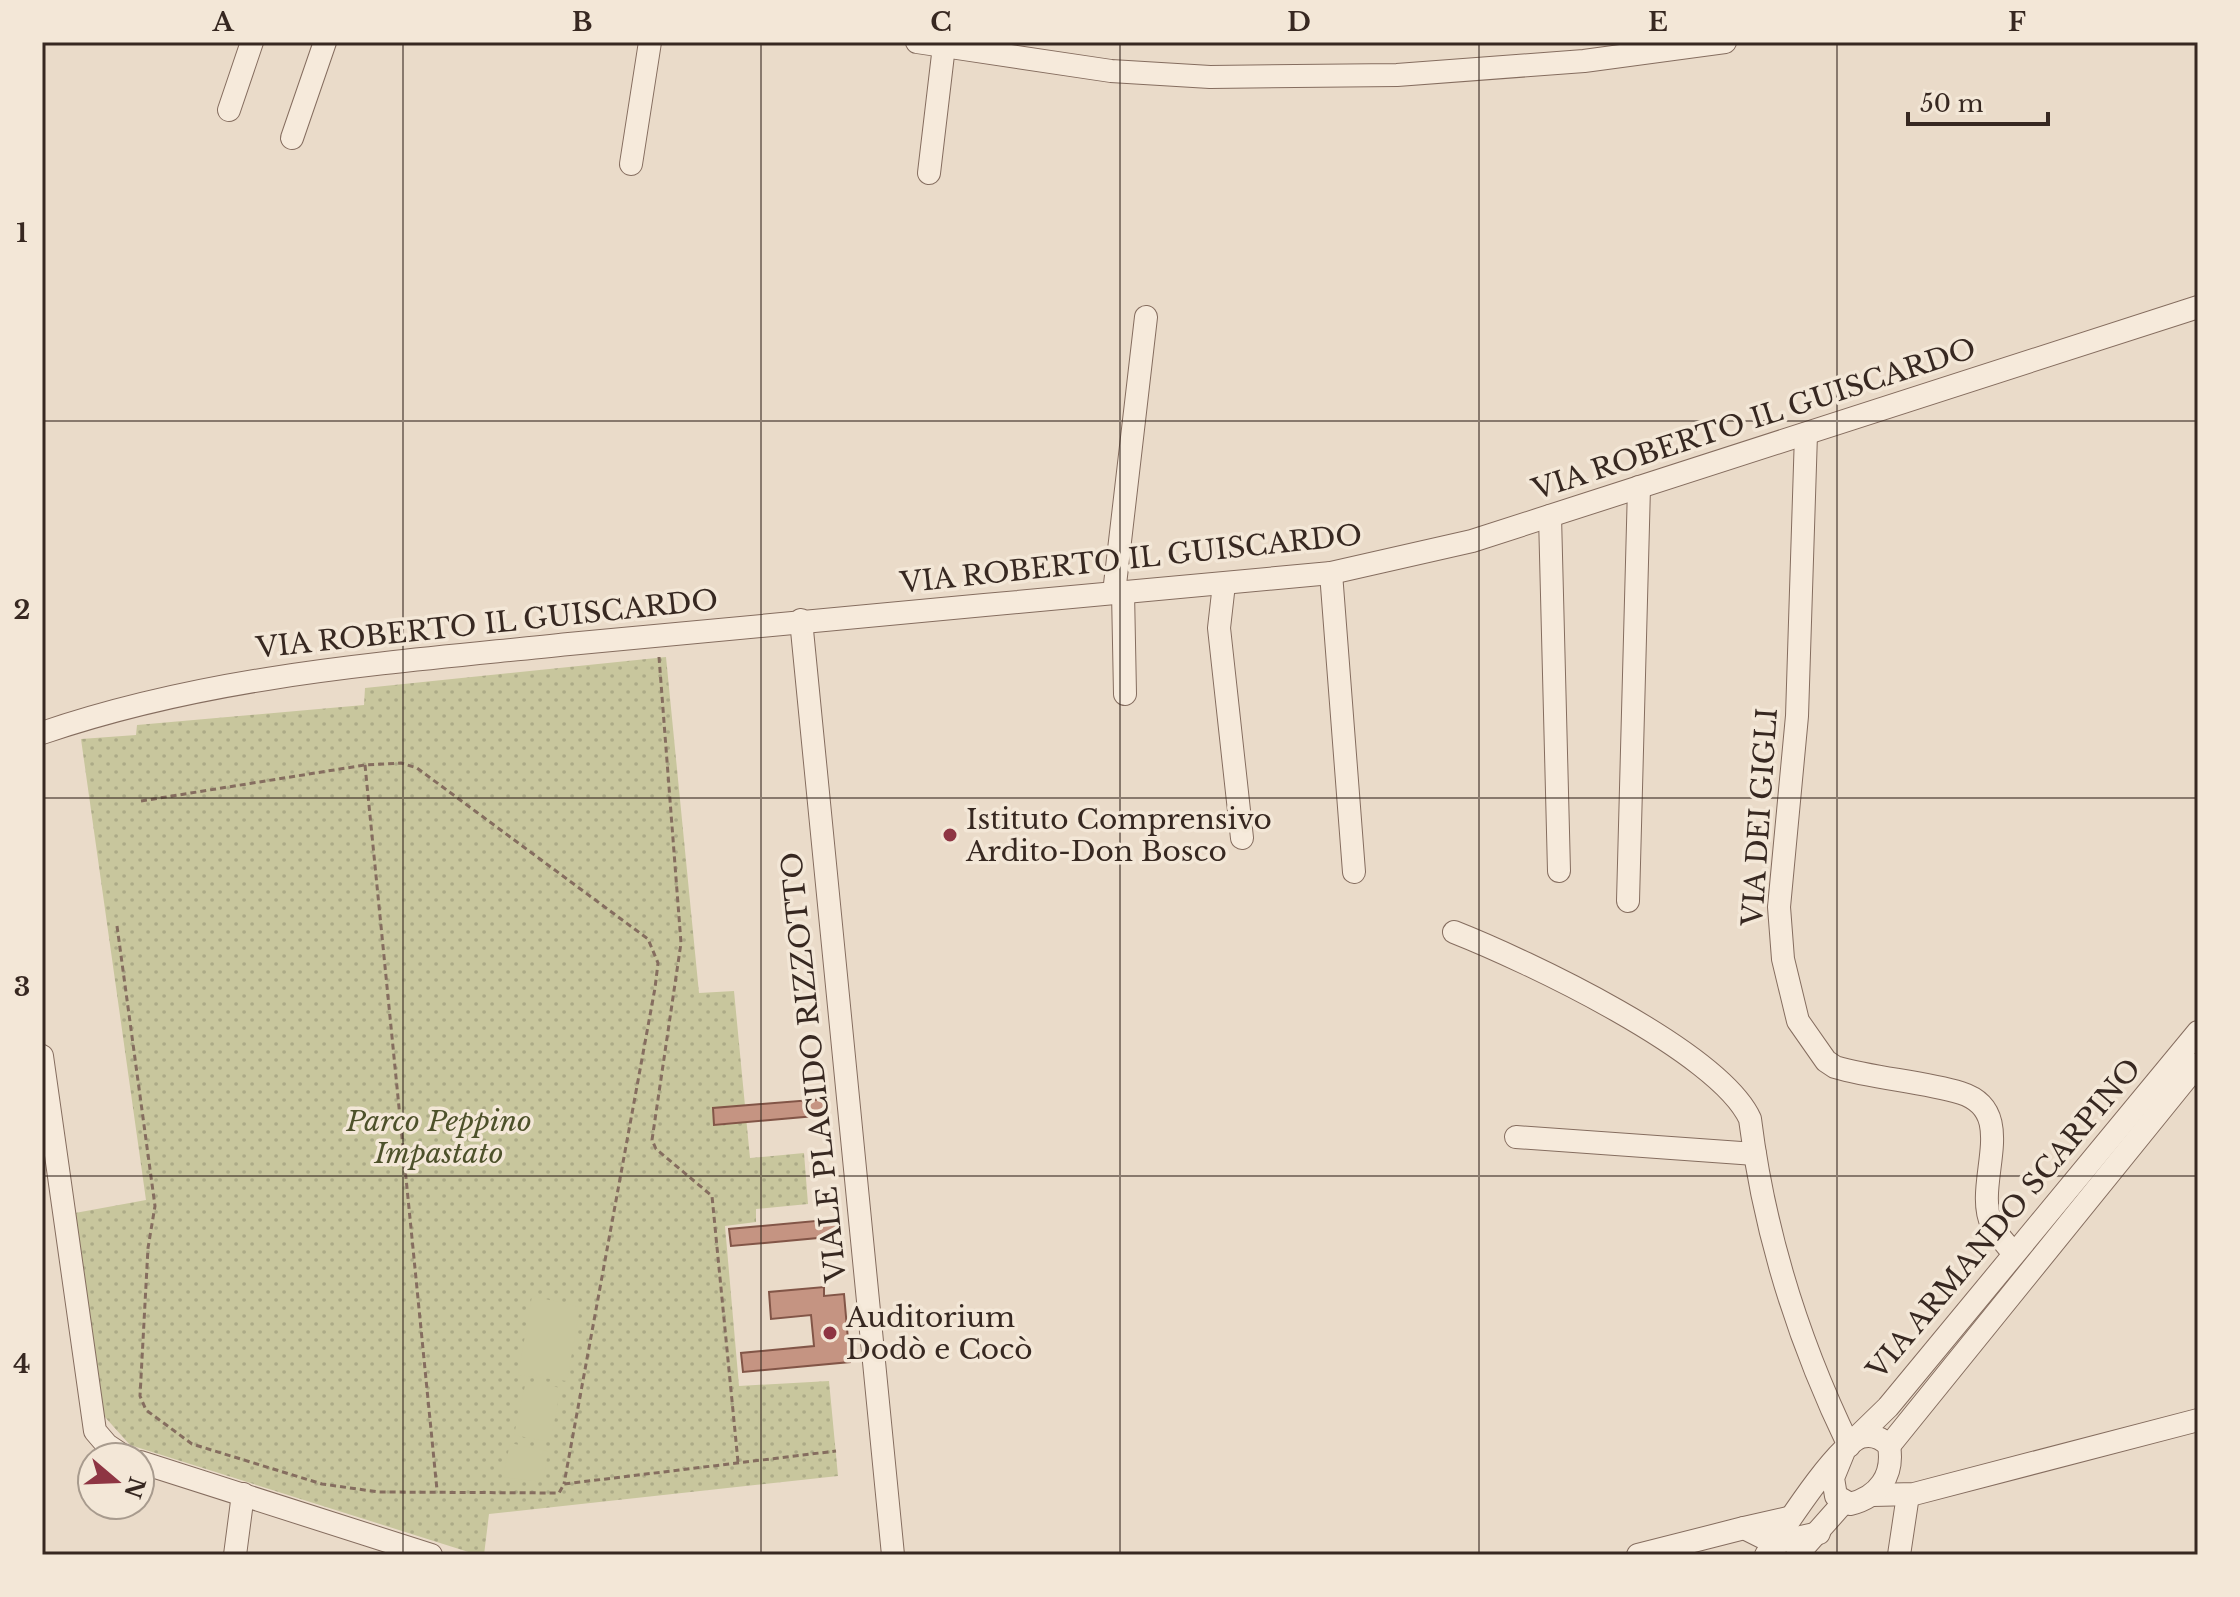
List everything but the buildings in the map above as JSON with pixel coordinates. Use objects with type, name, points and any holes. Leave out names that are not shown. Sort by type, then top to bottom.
[{"type":"street","points":[[229,110],[252,42]]},
{"type":"street","points":[[292,138],[325,42]]},
{"type":"street","points":[[631,164],[650,42]]},
{"type":"street","points":[[917,42],[1111,71],[1210,77],[1397,75],[1584,61],[1725,42]]},
{"type":"street","points":[[929,173],[944,46]]},
{"type":"street","name":"VIA ROBERTO IL GUISCARDO","points":[[42,733],[109,710],[221,684],[362,665],[801,620],[1331,573],[1433,551],[1550,516],[2198,307]]},
{"type":"street","points":[[1125,694],[1118,592],[1146,317]]},
{"type":"street","name":"VIA DEI GIGLI","points":[[1806,434],[1797,716],[1779,907],[1789,992],[1798,1021],[1826,1061],[1835,1067],[1963,1094],[1986,1110],[1993,1133],[1986,1193],[1991,1224],[2014,1254]]},
{"type":"street","points":[[1628,901],[1639,487]]},
{"type":"street","points":[[1550,516],[1559,871]]},
{"type":"street","points":[[1331,573],[1354,872]]},
{"type":"street","points":[[1224,584],[1219,628],[1242,838]]},
{"type":"street","name":"VIALE PLACIDO RIZZOTTO","points":[[801,620],[893,1555]]},
{"type":"street","points":[[1454,932],[1525,960],[1696,1061],[1743,1103],[1750,1119],[1777,1258],[1826,1399],[1849,1446]]},
{"type":"street","name":"VIA ARMANDO SCARPINO","points":[[1770,1549],[1788,1518],[1849,1446],[1888,1407],[2198,1032]]},
{"type":"street","points":[[42,1056],[95,1431],[104,1441]]},
{"type":"street","name":"VIA ARMANDO SCARPINO","points":[[1889,1446],[1916,1408],[2198,1064]]},
{"type":"street","points":[[1516,1137],[1755,1154]]},
{"type":"street","points":[[1873,1495],[1890,1471],[1889,1446],[1872,1436],[1849,1446],[1833,1478],[1836,1496],[1844,1502],[1859,1502],[1873,1495],[1908,1495],[2198,1420]]},
{"type":"street","points":[[156,1467],[243,1494],[398,1550],[431,1555]]},
{"type":"street","points":[[1890,1471],[1919,1484],[1945,1483]]},
{"type":"street","points":[[235,1555],[243,1494]]},
{"type":"street","points":[[1899,1555],[1908,1495]]},
{"type":"street","points":[[1797,1555],[1844,1502]]},
{"type":"street","points":[[1638,1555],[1788,1518]]},
{"type":"street","points":[[1744,1528],[1770,1549],[1819,1533]]},
{"type":"path","points":[[659,657],[681,943],[652,1140],[656,1149],[712,1196],[739,1463]]},
{"type":"path","points":[[117,926],[155,1206],[148,1248],[140,1396],[146,1410],[192,1444],[322,1484],[379,1492],[559,1493],[564,1484],[655,988],[656,952],[648,939],[417,768],[401,763],[365,765],[141,801]]},
{"type":"path","points":[[365,765],[437,1490]]},
{"type":"path","points":[[564,1484],[836,1451]]},
{"type":"green space","name":"Parco Peppino Impastato","points":[[666,657],[699,993],[734,991],[750,1158],[804,1153],[808,1204],[756,1209],[756,1222],[725,1226],[739,1386],[829,1381],[838,1476],[489,1514],[484,1555],[478,1555],[156,1453],[156,1441],[126,1441],[104,1416],[75,1213],[146,1200],[81,739],[136,735],[137,725],[364,705],[365,688]]},
{"type":"green space","points":[[532,1296],[580,1307],[567,1381],[518,1375]]},
{"type":"green space","points":[[526,1381],[561,1388],[550,1442],[514,1435]]},
{"type":"green space","points":[[510,1443],[548,1451],[543,1482],[503,1477]]},
{"type":"place","name":"Istituto Comprensivo Ardito-Don Bosco","points":[[950,835]]},
{"type":"place","name":"Auditorium Dodò e Cocò","points":[[830,1333]]}]
